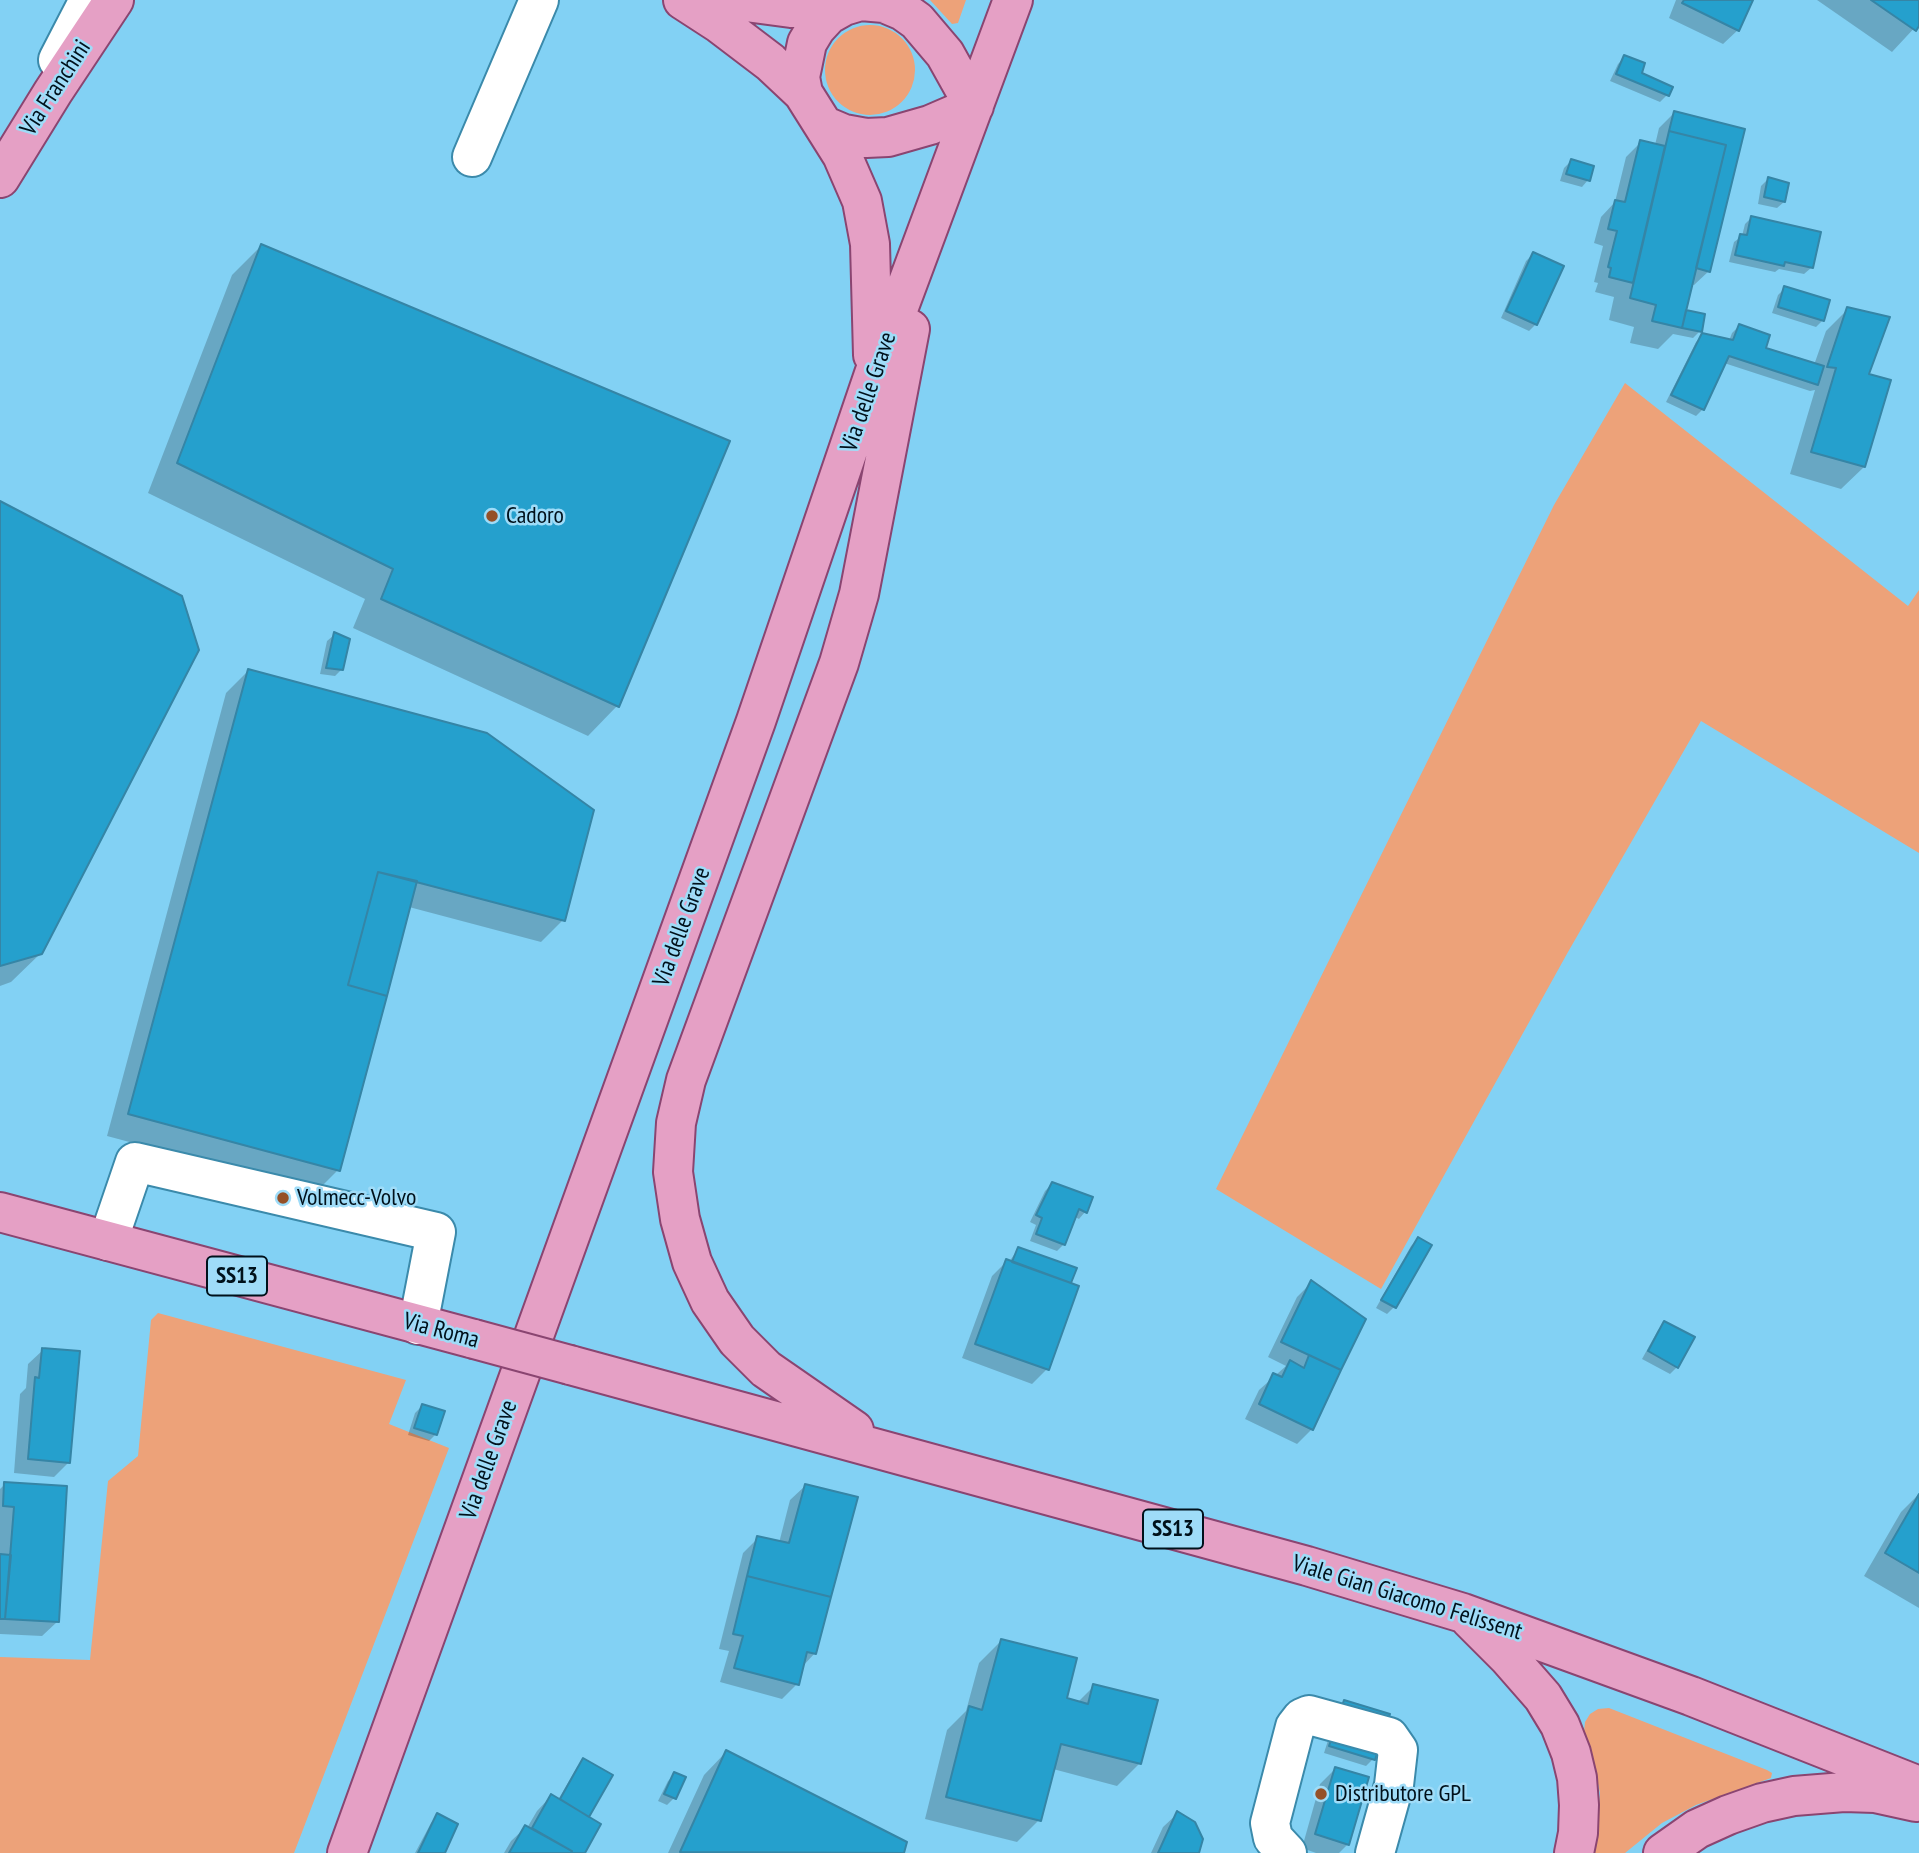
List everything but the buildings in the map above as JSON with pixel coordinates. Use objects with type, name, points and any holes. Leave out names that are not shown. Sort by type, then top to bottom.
[{"type":"main road","name":"Via Franchini","points":[[0,175],[114,0]]},
{"type":"main road","points":[[682,0],[720,24],[770,62],[803,93],[842,155],[862,201],[870,244],[874,374]]},
{"type":"main road","points":[[731,0],[791,8],[856,2],[884,3],[903,11],[917,21],[945,54],[974,106],[930,125],[888,137],[866,138],[844,134],[825,126]]},
{"type":"main road","name":"Via delle Grave","points":[[347,1853],[751,735],[874,374],[1013,0]]},
{"type":"main road","points":[[803,93],[800,77],[807,43],[828,15],[856,2]]},
{"type":"main road","points":[[882,1449],[796,1392],[766,1369],[737,1340],[710,1301],[692,1262],[680,1219],[673,1172],[676,1124],[686,1080],[839,663],[859,594],[931,223]]},
{"type":"main road","name":"Via Roma","points":[[0,1212],[882,1449]]},
{"type":"main road","name":"Viale Gian Giacomo Felissent","points":[[882,1449],[1307,1566],[1463,1613],[1667,1687],[1919,1786]]},
{"type":"main road","points":[[1463,1613],[1508,1657],[1543,1697],[1560,1725],[1577,1778],[1578,1833],[1574,1853]]},
{"type":"main road","points":[[1663,1853],[1697,1829],[1728,1815],[1762,1803],[1794,1796],[1844,1792],[1875,1793],[1919,1802]]},
{"type":"street","points":[[0,175],[89,0]]},
{"type":"street","points":[[472,157],[539,0]]},
{"type":"street","points":[[108,1241],[135,1162],[436,1232],[418,1325]]},
{"type":"street","points":[[1287,1853],[1273,1838],[1270,1823],[1295,1727],[1309,1714],[1389,1738],[1398,1750],[1394,1784],[1375,1853]]},
{"type":"shaded area","points":[[930,0],[966,0],[958,23],[952,24]]},
{"type":"shaded area","points":[[870,25],[887,29],[902,38],[911,53],[915,70],[911,87],[902,102],[887,111],[870,115],[853,111],[838,102],[829,87],[825,70],[829,53],[838,38],[853,29]]},
{"type":"shaded area","points":[[1625,383],[1908,606],[1919,590],[1919,853],[1701,721],[1568,952],[1381,1289],[1216,1189],[1554,505]]},
{"type":"shaded area","points":[[158,1313],[406,1380],[389,1424],[449,1448],[294,1853],[0,1853],[0,1657],[90,1660],[108,1481],[138,1456],[151,1320]]},
{"type":"shaded area","points":[[1609,1708],[1767,1770],[1772,1773],[1771,1778],[1696,1805],[1662,1823],[1625,1853],[1594,1853],[1600,1793],[1584,1732],[1585,1722],[1590,1714],[1598,1709]]},
{"type":"place","name":"Cadoro","points":[[492,516]]},
{"type":"place","name":"Volmecc-Volvo","points":[[283,1198]]},
{"type":"place","name":"Distributore GPL","points":[[1321,1794]]}]
